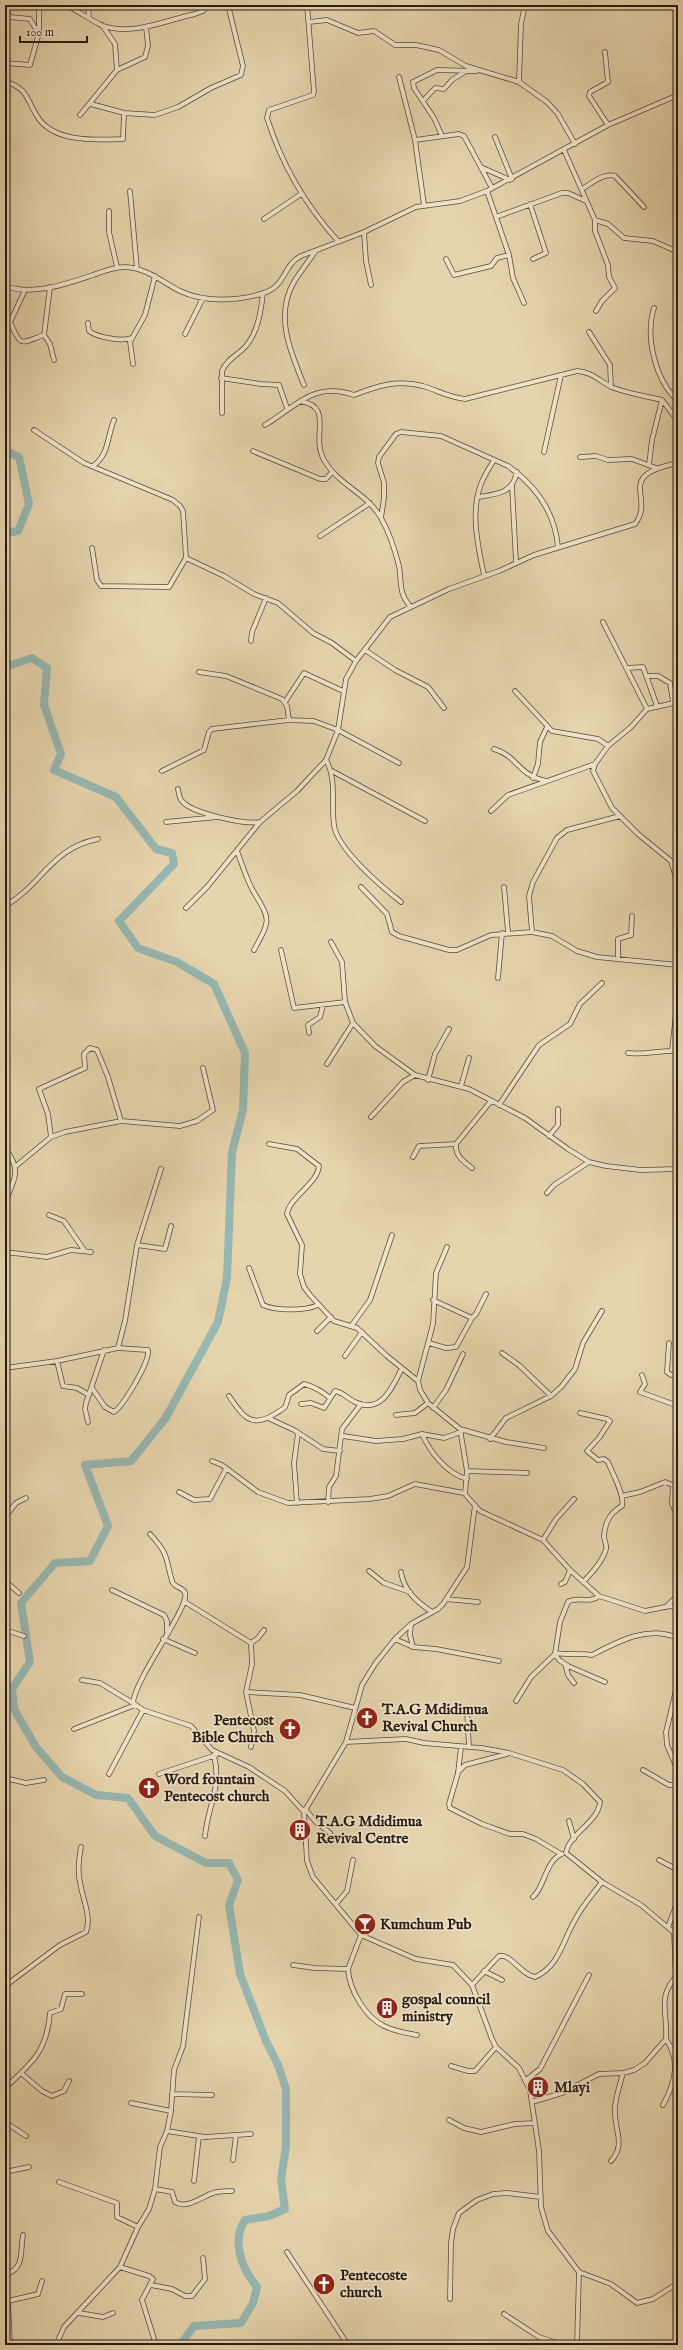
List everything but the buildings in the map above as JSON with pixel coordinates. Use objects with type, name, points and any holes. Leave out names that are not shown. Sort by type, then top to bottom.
[{"type":"street","points":[[5,63],[30,64],[39,33],[39,5]]},
{"type":"street","points":[[66,5],[102,25],[146,27],[203,11],[208,5]]},
{"type":"street","points":[[88,5],[89,18]]},
{"type":"street","points":[[91,104],[124,113],[155,115],[164,113],[241,75],[243,66],[228,5]]},
{"type":"street","points":[[308,5],[313,95],[269,110],[267,114],[274,140],[302,194],[316,216],[338,241]]},
{"type":"street","points":[[519,82],[521,24],[525,5]]},
{"type":"street","points":[[5,8],[10,17],[33,21],[39,33]]},
{"type":"street","points":[[309,22],[326,20],[358,33],[374,31],[395,45],[416,45],[439,50],[457,62],[519,82],[553,108],[568,130],[575,144]]},
{"type":"street","points":[[102,25],[115,44],[117,70]]},
{"type":"street","points":[[80,116],[117,70],[146,57],[148,46],[146,27]]},
{"type":"street","points":[[605,52],[608,82],[590,92],[589,96],[608,125]]},
{"type":"street","points":[[442,136],[434,118],[414,88],[414,80],[437,70],[481,71]]},
{"type":"street","points":[[423,101],[435,88],[444,89],[452,80],[466,71]]},
{"type":"street","points":[[399,78],[415,140],[424,205]]},
{"type":"street","points":[[5,81],[23,89],[36,116],[47,127],[68,136],[84,139],[123,139],[124,113]]},
{"type":"street","points":[[5,286],[25,290],[50,287],[117,267],[137,269],[155,276],[182,292],[203,298],[231,300],[263,293],[273,289],[282,281],[296,258],[364,232],[416,207],[460,201],[487,191],[608,125],[678,95]]},
{"type":"street","points":[[415,140],[442,136],[464,136],[484,168],[492,188]]},
{"type":"street","points":[[495,137],[511,179]]},
{"type":"street","points":[[564,150],[595,220],[595,231],[608,265],[609,277],[615,288],[602,301],[596,311]]},
{"type":"street","points":[[484,168],[511,179]]},
{"type":"street","points":[[582,189],[606,175],[611,174],[615,176],[644,207]]},
{"type":"street","points":[[130,191],[137,269]]},
{"type":"street","points":[[487,191],[509,255],[513,278],[524,303]]},
{"type":"street","points":[[496,217],[562,193],[572,194],[586,201]]},
{"type":"street","points":[[264,219],[302,194]]},
{"type":"street","points":[[530,204],[546,253],[533,259]]},
{"type":"street","points":[[109,211],[109,232],[117,267]]},
{"type":"street","points":[[595,220],[608,224],[624,238],[653,241],[678,252]]},
{"type":"street","points":[[364,232],[366,261],[371,284]]},
{"type":"street","points":[[304,385],[290,352],[285,331],[285,315],[289,293],[315,251]]},
{"type":"street","points":[[446,259],[453,274],[458,275],[491,266],[497,258],[509,255]]},
{"type":"street","points":[[133,364],[130,351],[131,338],[145,315],[155,276]]},
{"type":"street","points":[[50,287],[44,334],[50,344],[54,360]]},
{"type":"street","points":[[5,333],[25,290]]},
{"type":"street","points":[[222,413],[221,378],[224,365],[246,346],[252,338],[260,315],[263,293]]},
{"type":"street","points":[[185,334],[203,298]]},
{"type":"street","points":[[654,308],[650,321],[650,333],[655,358],[665,385],[678,401]]},
{"type":"street","points":[[88,323],[89,331],[97,335],[125,339],[131,338]]},
{"type":"street","points":[[10,324],[16,338],[20,341],[24,342],[44,334]]},
{"type":"street","points":[[590,332],[610,365],[611,387]]},
{"type":"street","points":[[265,425],[287,408],[326,390],[338,390],[354,395],[377,385],[414,384],[449,397],[465,399],[568,372],[587,372],[611,387],[639,396],[662,400],[678,421]]},
{"type":"street","points":[[544,452],[561,375]]},
{"type":"street","points":[[221,378],[278,385],[287,408]]},
{"type":"street","points":[[649,465],[652,440],[662,400]]},
{"type":"street","points":[[300,401],[315,405],[318,409],[320,415],[318,444],[324,460],[332,472],[337,479],[370,503],[381,518],[398,564],[402,595],[410,606]]},
{"type":"street","points":[[93,466],[100,461],[106,453],[109,434],[114,420]]},
{"type":"street","points":[[34,430],[74,458],[173,500],[183,511],[186,558],[168,587],[101,586],[97,580],[92,548]]},
{"type":"street","points":[[381,518],[384,483],[378,463],[379,457],[396,434],[401,432],[441,436],[517,472],[546,504],[556,528],[558,547]]},
{"type":"street","points":[[253,451],[320,480],[326,479],[332,472]]},
{"type":"street","points":[[580,457],[596,456],[608,460],[632,458],[656,468]]},
{"type":"street","points":[[484,575],[476,538],[478,497],[481,485],[494,460]]},
{"type":"street","points":[[186,908],[198,897],[260,822],[297,791],[326,760],[338,730],[346,679],[356,661],[384,622],[410,606],[516,562],[558,547],[635,524],[641,513],[640,484],[645,476],[656,468],[678,463]]},
{"type":"street","points":[[516,562],[512,486],[517,472]]},
{"type":"street","points":[[478,497],[500,492],[512,486]]},
{"type":"street","points":[[320,536],[370,503]]},
{"type":"street","points":[[186,558],[278,603],[313,633],[332,643],[356,661]]},
{"type":"street","points":[[251,641],[252,632],[266,598]]},
{"type":"street","points":[[603,622],[647,709]]},
{"type":"street","points":[[365,650],[395,670],[428,687],[444,708]]},
{"type":"street","points":[[627,668],[642,666],[657,706]]},
{"type":"street","points":[[199,672],[226,676],[269,692],[285,702],[289,720]]},
{"type":"street","points":[[285,702],[304,673],[343,691]]},
{"type":"street","points":[[647,676],[658,676],[670,682],[676,702],[647,709],[608,746],[595,764],[593,771],[612,808],[638,834],[668,857],[672,864],[678,885]]},
{"type":"street","points":[[514,691],[547,727],[559,733],[598,739],[608,746]]},
{"type":"street","points":[[162,771],[204,750],[209,732],[212,729],[289,720],[314,721],[338,730],[399,763]]},
{"type":"street","points":[[533,778],[538,764],[540,742],[547,727]]},
{"type":"street","points":[[494,750],[506,754],[533,778],[549,781]]},
{"type":"street","points":[[326,760],[332,771],[334,826],[337,837],[343,847],[353,856],[374,881],[401,902]]},
{"type":"street","points":[[490,811],[508,795],[595,764]]},
{"type":"street","points":[[332,771],[425,821]]},
{"type":"street","points":[[178,789],[182,801],[191,808],[210,813],[216,817]]},
{"type":"street","points":[[532,932],[529,896],[533,882],[557,838],[567,830],[620,816]]},
{"type":"street","points":[[166,822],[216,817],[254,823],[260,822]]},
{"type":"street","points":[[5,906],[21,895],[54,860],[79,843],[98,839]]},
{"type":"street","points":[[237,851],[247,877],[264,906],[267,916],[266,925],[254,950]]},
{"type":"street","points":[[361,887],[387,914],[390,930],[399,936],[449,950],[457,950],[482,938],[502,933],[532,932],[552,936],[587,954],[678,965]]},
{"type":"street","points":[[504,887],[508,932]]},
{"type":"street","points":[[618,958],[618,939],[632,935],[632,916]]},
{"type":"street","points":[[498,978],[502,933]]},
{"type":"street","points":[[331,942],[342,962],[345,1002],[353,1023],[375,1046],[415,1075],[428,1080],[461,1086],[525,1118],[549,1136],[589,1162],[606,1166],[641,1170],[678,1169]]},
{"type":"street","points":[[281,950],[294,1008],[345,1002]]},
{"type":"street","points":[[500,1106],[539,1045],[567,1027],[574,1019],[580,1004],[602,983]]},
{"type":"street","points":[[672,1050],[678,996]]},
{"type":"street","points":[[309,1033],[308,1025],[320,1017],[323,1005]]},
{"type":"street","points":[[327,1064],[353,1023]]},
{"type":"street","points":[[428,1080],[435,1054],[449,1028]]},
{"type":"street","points":[[51,1137],[48,1114],[39,1088],[85,1068],[84,1054],[90,1048],[97,1050],[108,1077],[121,1121]]},
{"type":"street","points":[[628,1053],[644,1054],[652,1051],[678,1051]]},
{"type":"street","points":[[461,1086],[469,1058]]},
{"type":"street","points":[[16,1166],[51,1137],[121,1121],[180,1126],[189,1125],[212,1112],[213,1107],[203,1068]]},
{"type":"street","points":[[371,1117],[403,1082],[415,1075]]},
{"type":"street","points":[[472,1168],[458,1156],[455,1151],[456,1144],[491,1101]]},
{"type":"street","points":[[549,1136],[558,1125],[558,1109]]},
{"type":"street","points":[[269,1144],[297,1149],[319,1166],[302,1193],[290,1205],[287,1214],[302,1245],[302,1281],[318,1304],[334,1321],[352,1325],[362,1332],[418,1381]]},
{"type":"street","points":[[413,1157],[419,1146],[456,1144]]},
{"type":"street","points":[[5,1148],[16,1166],[17,1173],[5,1202]]},
{"type":"street","points":[[547,1193],[554,1185],[589,1162]]},
{"type":"street","points":[[118,1348],[125,1321],[137,1245],[161,1169]]},
{"type":"street","points":[[49,1215],[64,1221],[84,1250]]},
{"type":"street","points":[[137,1245],[165,1249],[171,1226]]},
{"type":"street","points":[[352,1325],[370,1300],[392,1235]]},
{"type":"street","points":[[447,1246],[436,1273],[429,1343],[418,1381],[420,1390],[433,1408],[461,1430],[490,1439],[544,1448]]},
{"type":"street","points":[[5,1252],[47,1258],[66,1251],[84,1250],[91,1252]]},
{"type":"street","points":[[249,1268],[263,1305],[288,1308],[310,1307],[318,1304]]},
{"type":"street","points":[[429,1343],[442,1347],[456,1347],[486,1294]]},
{"type":"street","points":[[433,1300],[472,1318]]},
{"type":"street","points":[[490,1439],[506,1418],[551,1396],[574,1368],[583,1343],[602,1311]]},
{"type":"street","points":[[316,1331],[330,1317]]},
{"type":"street","points":[[345,1356],[362,1332]]},
{"type":"street","points":[[669,1343],[667,1372],[671,1375],[678,1374]]},
{"type":"street","points":[[5,1368],[56,1361],[118,1348],[148,1350],[146,1362],[140,1376],[114,1412],[104,1407],[92,1388]]},
{"type":"street","points":[[88,1422],[85,1409],[104,1350]]},
{"type":"street","points":[[502,1353],[520,1366],[551,1396]]},
{"type":"street","points":[[433,1408],[446,1390],[463,1354]]},
{"type":"street","points":[[56,1361],[63,1386],[77,1388],[89,1395]]},
{"type":"street","points":[[301,1404],[311,1403],[324,1408],[333,1392],[338,1391],[361,1404],[375,1403],[386,1398],[402,1368]]},
{"type":"street","points":[[642,1375],[645,1384],[640,1392],[678,1406]]},
{"type":"street","points":[[229,1396],[243,1415],[255,1421],[268,1418],[281,1412],[288,1404],[289,1395],[304,1384],[312,1389],[319,1389],[330,1398]]},
{"type":"street","points":[[396,1415],[415,1413],[428,1403]]},
{"type":"street","points":[[328,1502],[329,1487],[336,1476],[343,1436],[342,1429],[361,1404]]},
{"type":"street","points":[[580,1413],[607,1419],[610,1422],[599,1438],[587,1451],[598,1460],[604,1459],[608,1462],[622,1496],[622,1506],[607,1520],[604,1536],[606,1548],[603,1555],[583,1582]]},
{"type":"street","points":[[268,1418],[324,1449],[340,1451]]},
{"type":"street","points":[[343,1436],[376,1442],[402,1439],[422,1434],[444,1438],[461,1430]]},
{"type":"street","points":[[461,1430],[467,1471],[466,1494]]},
{"type":"street","points":[[297,1503],[294,1463],[298,1434]]},
{"type":"street","points":[[422,1434],[428,1448],[450,1470],[459,1476],[467,1478]]},
{"type":"street","points":[[212,1461],[266,1496],[297,1503],[381,1498],[415,1484],[466,1494],[480,1511],[494,1519],[543,1540],[570,1570],[599,1596],[645,1611],[666,1607],[678,1608]]},
{"type":"street","points":[[179,1492],[194,1500],[210,1499],[226,1469]]},
{"type":"street","points":[[467,1471],[527,1473]]},
{"type":"street","points":[[622,1496],[640,1492],[664,1482],[678,1487]]},
{"type":"street","points":[[673,1485],[672,1504],[676,1513],[678,1529]]},
{"type":"street","points":[[5,1517],[16,1503],[26,1498]]},
{"type":"street","points":[[543,1540],[556,1518],[574,1499]]},
{"type":"street","points":[[475,1505],[469,1560],[446,1598],[432,1612],[412,1624],[395,1639],[362,1685],[346,1742],[304,1811],[306,1855],[309,1868],[361,1935],[416,1959],[453,1965],[472,1985],[496,2046],[519,2068],[526,2080],[536,2123],[541,2166],[541,2197],[543,2216],[548,2231],[579,2272],[611,2284],[637,2303],[653,2300],[678,2283]]},
{"type":"street","points":[[134,1704],[141,1679],[185,1602],[185,1593],[172,1582],[167,1555],[150,1534]]},
{"type":"street","points":[[561,1584],[565,1582],[570,1570]]},
{"type":"street","points":[[369,1571],[389,1586],[410,1592]]},
{"type":"street","points":[[401,1572],[404,1584],[410,1592],[417,1601],[432,1612]]},
{"type":"street","points":[[5,1581],[19,1593]]},
{"type":"street","points":[[112,1590],[164,1615],[167,1621],[167,1633]]},
{"type":"street","points":[[666,1607],[678,1595]]},
{"type":"street","points":[[516,1701],[531,1677],[555,1653],[560,1622],[568,1602],[574,1600],[592,1600],[599,1596]]},
{"type":"street","points":[[446,1598],[478,1602]]},
{"type":"street","points":[[185,1602],[251,1643]]},
{"type":"street","points":[[412,1624],[410,1635],[413,1647]]},
{"type":"street","points":[[5,1630],[24,1636]]},
{"type":"street","points":[[251,1747],[254,1731],[246,1692],[251,1671],[251,1643],[264,1630]]},
{"type":"street","points":[[555,1653],[571,1655],[584,1653],[592,1655],[605,1647],[645,1632],[664,1633],[678,1637],[678,1643]]},
{"type":"street","points":[[163,1639],[195,1653]]},
{"type":"street","points":[[395,1639],[413,1647],[436,1649],[499,1661]]},
{"type":"street","points":[[555,1653],[565,1664],[605,1682]]},
{"type":"street","points":[[565,1664],[568,1675],[574,1683]]},
{"type":"street","points":[[82,1680],[100,1683],[143,1710],[185,1722],[195,1729],[206,1744],[216,1754],[249,1767],[285,1790],[304,1811],[330,1833]]},
{"type":"street","points":[[678,1682],[666,1732],[667,1745],[678,1771]]},
{"type":"street","points":[[246,1692],[300,1695],[355,1708]]},
{"type":"street","points":[[74,1729],[134,1704]]},
{"type":"street","points":[[108,1774],[143,1710]]},
{"type":"street","points":[[467,1710],[469,1747]]},
{"type":"street","points":[[346,1742],[406,1739],[424,1743],[461,1746],[509,1753],[562,1770],[583,1784],[600,1802],[596,1811],[574,1839],[566,1853],[561,1854],[546,1873],[534,1897]]},
{"type":"street","points":[[461,1746],[458,1773],[449,1804],[453,1810],[494,1829],[536,1839],[561,1854]]},
{"type":"street","points":[[458,1773],[465,1765],[509,1753]]},
{"type":"street","points":[[159,1774],[216,1754]]},
{"type":"street","points":[[205,1836],[214,1795],[218,1784],[216,1754]]},
{"type":"street","points":[[643,1770],[670,1785],[678,1785]]},
{"type":"street","points":[[5,1778],[26,1783],[44,1780]]},
{"type":"street","points":[[569,1821],[574,1839]]},
{"type":"street","points":[[5,1986],[60,1944],[86,1932],[88,1924],[79,1881],[81,1847]]},
{"type":"street","points":[[566,1853],[602,1882],[641,1905],[678,1936]]},
{"type":"street","points":[[336,1904],[347,1891],[353,1860]]},
{"type":"street","points":[[659,1860],[678,1870]]},
{"type":"street","points":[[472,1985],[501,1955],[530,1976],[537,1976],[547,1969],[559,1953],[575,1919],[602,1882]]},
{"type":"street","points":[[668,1927],[678,1901]]},
{"type":"street","points":[[56,2345],[64,2328],[120,2267],[138,2227],[149,2209],[155,2189],[160,2147],[167,2131],[171,2111],[174,2070],[183,2040],[199,1917]]},
{"type":"street","points":[[663,2106],[676,2073],[674,2054],[666,2039],[664,1996],[670,1983],[677,1975],[674,1932]]},
{"type":"street","points":[[361,1935],[348,1969],[357,1996],[374,2020],[395,2030],[417,2035]]},
{"type":"street","points":[[293,1965],[348,1969]]},
{"type":"street","points":[[484,1971],[502,1980]]},
{"type":"street","points":[[526,2080],[540,2069],[589,1975]]},
{"type":"street","points":[[5,2088],[32,2063],[44,2046],[51,2011],[61,2009],[67,1993],[82,1994]]},
{"type":"street","points":[[532,2102],[562,2092],[599,2074],[623,2073],[645,2063],[666,2039]]},
{"type":"street","points":[[450,2066],[468,2072],[475,2071],[496,2046]]},
{"type":"street","points":[[21,2073],[42,2091],[52,2096],[64,2091],[69,2081]]},
{"type":"street","points":[[611,2161],[618,2153],[620,2143],[615,2109],[623,2073]]},
{"type":"street","points":[[172,2094],[212,2095]]},
{"type":"street","points":[[131,2103],[171,2111]]},
{"type":"street","points":[[449,2120],[464,2128],[481,2132],[515,2124],[536,2123]]},
{"type":"street","points":[[5,2122],[26,2136]]},
{"type":"street","points":[[167,2131],[199,2136],[236,2136],[251,2134]]},
{"type":"street","points":[[194,2181],[199,2136]]},
{"type":"street","points":[[233,2160],[236,2136]]},
{"type":"street","points":[[5,2172],[29,2167]]},
{"type":"street","points":[[59,2182],[117,2203],[117,2217],[138,2227]]},
{"type":"street","points":[[155,2189],[172,2192],[175,2202],[180,2204],[200,2200],[216,2192],[232,2191]]},
{"type":"street","points":[[450,2299],[453,2229],[459,2213],[477,2200],[493,2194],[507,2193],[541,2197]]},
{"type":"street","points":[[5,2274],[14,2271],[20,2262],[22,2235]]},
{"type":"street","points":[[287,2252],[348,2345]]},
{"type":"street","points":[[151,2285],[172,2289],[185,2296],[192,2296],[205,2279],[203,2258]]},
{"type":"street","points":[[120,2267],[149,2276],[153,2279],[142,2300],[156,2345]]},
{"type":"street","points":[[577,2345],[579,2272]]},
{"type":"street","points":[[8,2301],[38,2294],[42,2282]]},
{"type":"street","points":[[5,2285],[8,2301],[10,2345]]},
{"type":"street","points":[[79,2313],[103,2317],[113,2313]]},
{"type":"street","points":[[504,2314],[539,2337],[563,2345]]},
{"type":"waterway","points":[[5,451],[19,457],[29,504],[18,531],[5,533]]},
{"type":"waterway","points":[[5,667],[32,658],[47,668],[44,705],[61,754],[54,770],[116,797],[156,849],[172,853],[174,864],[119,921],[138,948],[177,962],[214,984],[245,1053],[243,1110],[232,1152],[227,1278],[218,1322],[165,1419],[131,1461],[85,1465],[108,1526],[90,1561],[55,1563],[21,1603],[30,1662],[12,1689],[14,1709],[36,1747],[62,1777],[96,1795],[128,1798],[155,1836],[206,1863],[229,1863],[238,1880],[229,1905],[240,1974],[266,2041],[278,2065],[286,2089],[286,2147],[281,2179],[285,2209],[269,2216],[245,2220],[241,2228],[239,2237],[240,2255],[247,2272],[257,2287],[253,2303],[241,2323],[194,2326],[180,2345]]},
{"type":"place","name":"T.A.G Mdidimua Revival Church","points":[[367,1718]]},
{"type":"place","name":"Pentecost Bible Church","points":[[290,1729]]},
{"type":"place","name":"Word fountain Pentecost church","points":[[149,1788]]},
{"type":"place","name":"T.A.G Mdidimua Revival Centre","points":[[300,1830]]},
{"type":"place","name":"Kumchum Pub","points":[[365,1924]]},
{"type":"place","name":"gospal council ministry","points":[[387,2008]]},
{"type":"place","name":"Mlayi","points":[[538,2087]]},
{"type":"place","name":"Pentecoste church","points":[[324,2284]]}]
